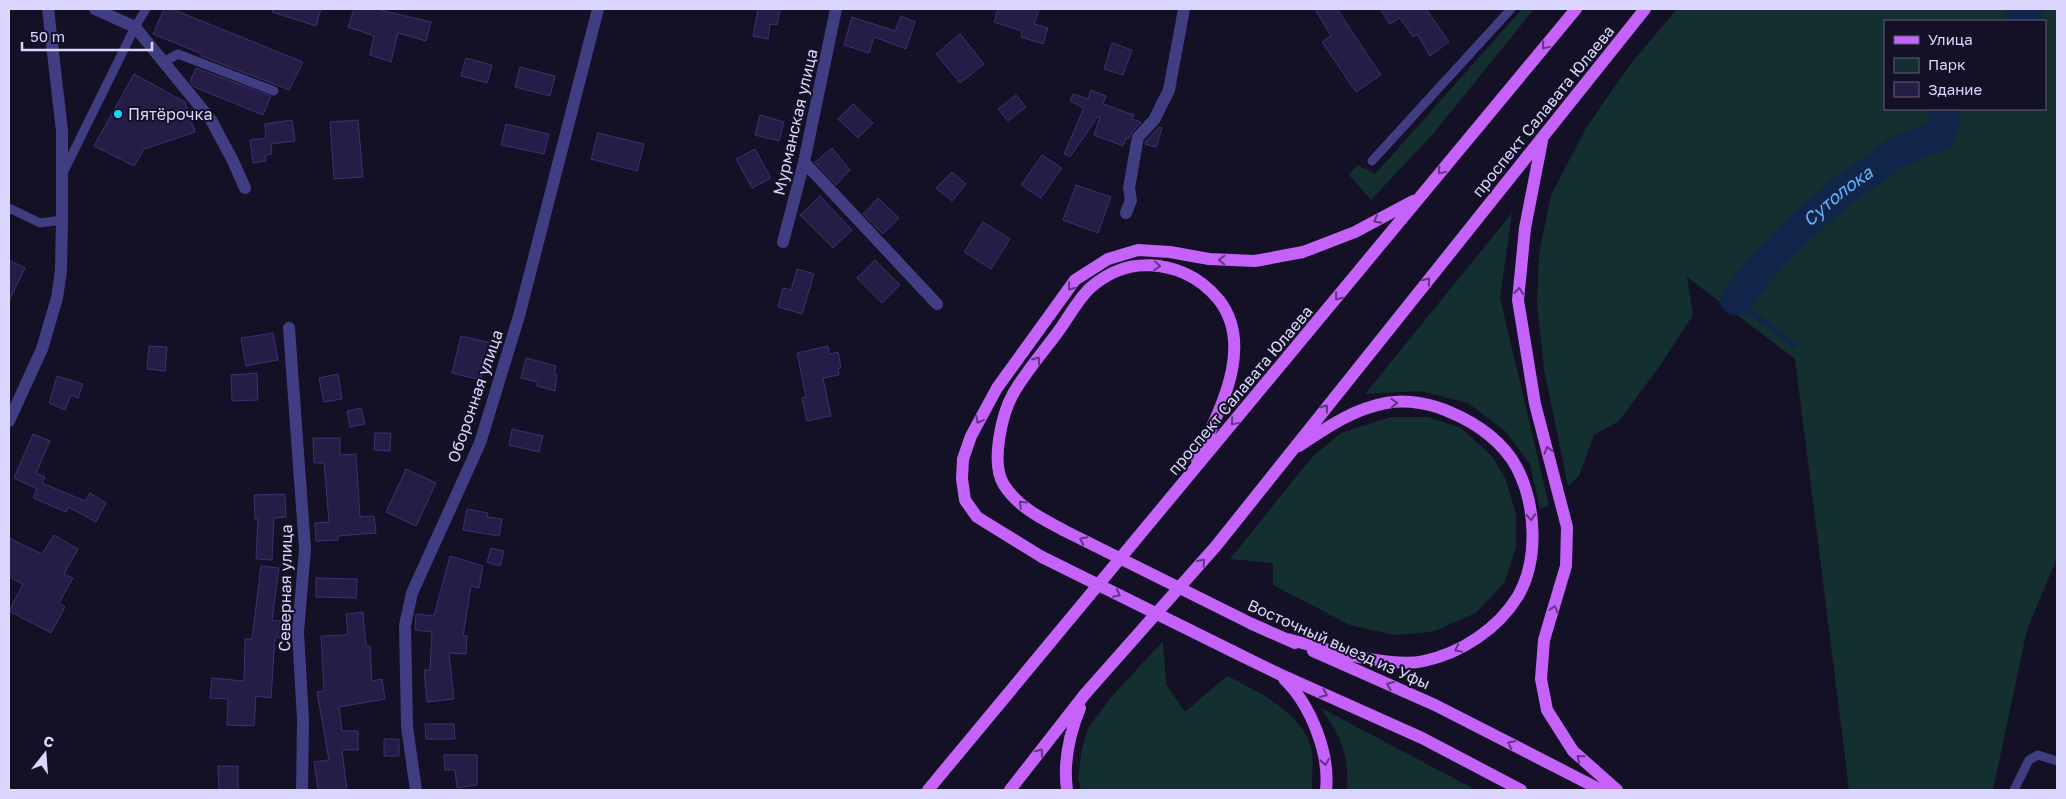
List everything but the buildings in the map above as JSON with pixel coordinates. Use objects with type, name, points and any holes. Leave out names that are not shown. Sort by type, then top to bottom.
[{"type":"main road","name":"проспект Салавата Юлаева","points":[[928,790],[1576,9]]},
{"type":"main road","name":"проспект Салавата Юлаева","points":[[1010,790],[1085,694],[1216,546],[1645,9]]},
{"type":"main road","points":[[1542,138],[1525,228],[1518,300],[1535,404],[1567,527],[1566,566],[1544,640],[1541,679],[1547,710],[1573,751],[1617,790]]},
{"type":"main road","points":[[1420,197],[1355,232],[1303,252],[1254,261],[1210,259],[1170,252],[1138,250],[1108,259],[1075,280],[997,388],[971,436],[963,459],[962,479],[965,500],[977,517],[1042,557],[1279,674],[1422,738],[1521,790]]},
{"type":"main road","name":"Восточный выезд из Уфы","points":[[1191,474],[1224,398],[1234,360],[1234,335],[1228,312],[1212,292],[1195,278],[1171,268],[1144,264],[1118,270],[1089,289],[1013,394],[1002,426],[997,459],[1003,484],[1024,508],[1063,530],[1252,624],[1435,705],[1601,790]]},
{"type":"main road","points":[[1287,639],[1385,662],[1423,662],[1458,650],[1494,625],[1518,595],[1532,560],[1533,535],[1531,509],[1517,468],[1504,450],[1486,433],[1466,419],[1441,408],[1415,402],[1387,402],[1363,409],[1336,422],[1289,453]]},
{"type":"main road","points":[[1279,674],[1294,689],[1315,727],[1323,749],[1328,774],[1326,790]]},
{"type":"main road","points":[[1067,790],[1065,776],[1069,734],[1085,694]]},
{"type":"street","points":[[9,421],[42,348],[57,298],[61,271],[62,131],[48,9]]},
{"type":"street","points":[[95,9],[135,27],[211,120],[232,158],[245,188]]},
{"type":"street","name":"Оборонная улица","points":[[416,790],[406,710],[405,625],[412,594],[480,443],[519,316],[598,9]]},
{"type":"street","name":"Мурманская улица","points":[[783,242],[804,162],[836,9]]},
{"type":"street","points":[[1126,213],[1131,200],[1128,188],[1138,137],[1154,120],[1169,90],[1184,9]]},
{"type":"street","points":[[804,162],[937,304]]},
{"type":"street","name":"Северная улица","points":[[289,328],[305,549],[298,632],[303,720],[302,790]]},
{"type":"lane","points":[[62,175],[135,27],[146,9]]},
{"type":"lane","points":[[1372,161],[1511,9]]},
{"type":"lane","points":[[164,62],[178,54],[274,91]]},
{"type":"lane","points":[[9,208],[40,223],[62,220]]},
{"type":"lane","points":[[2014,790],[2029,760],[2038,755],[2057,761]]},
{"type":"green space","points":[[1522,9],[1534,9],[1433,134],[1371,200],[1349,175],[1357,165],[1375,174]]},
{"type":"green space","points":[[1677,9],[2057,9],[2057,558],[2027,630],[1993,790],[1849,790],[1795,359],[1687,277],[1693,315],[1659,367],[1619,421],[1594,435],[1579,476],[1568,486],[1544,369],[1537,303],[1539,253],[1551,195],[1586,128],[1629,66]]},
{"type":"green space","points":[[1512,213],[1500,298],[1549,505],[1540,509],[1530,464],[1506,432],[1468,403],[1420,391],[1365,394]]},
{"type":"green space","points":[[1391,417],[1428,417],[1461,428],[1492,456],[1506,480],[1516,514],[1516,547],[1505,582],[1476,613],[1432,632],[1394,635],[1350,625],[1273,585],[1273,563],[1230,559],[1313,456],[1341,433]]},
{"type":"green space","points":[[1163,641],[1166,684],[1185,712],[1227,676],[1251,688],[1288,713],[1306,735],[1311,747],[1313,763],[1312,790],[1081,790],[1078,778],[1082,749],[1088,728],[1113,695]]},
{"type":"green space","points":[[1321,708],[1476,790],[1347,790],[1347,766],[1342,746],[1339,737]]},
{"type":"waterway","name":"Сутолока","points":[[2020,20],[2027,9]]},
{"type":"waterway","name":"Сутолока","points":[[1736,300],[1761,268],[1790,237],[1841,192],[1897,152],[1940,135],[1945,115],[1943,110]]},
{"type":"waterway","points":[[1736,300],[1795,346]]},
{"type":"place","name":"Пятёрочка","points":[[118,114]]}]
